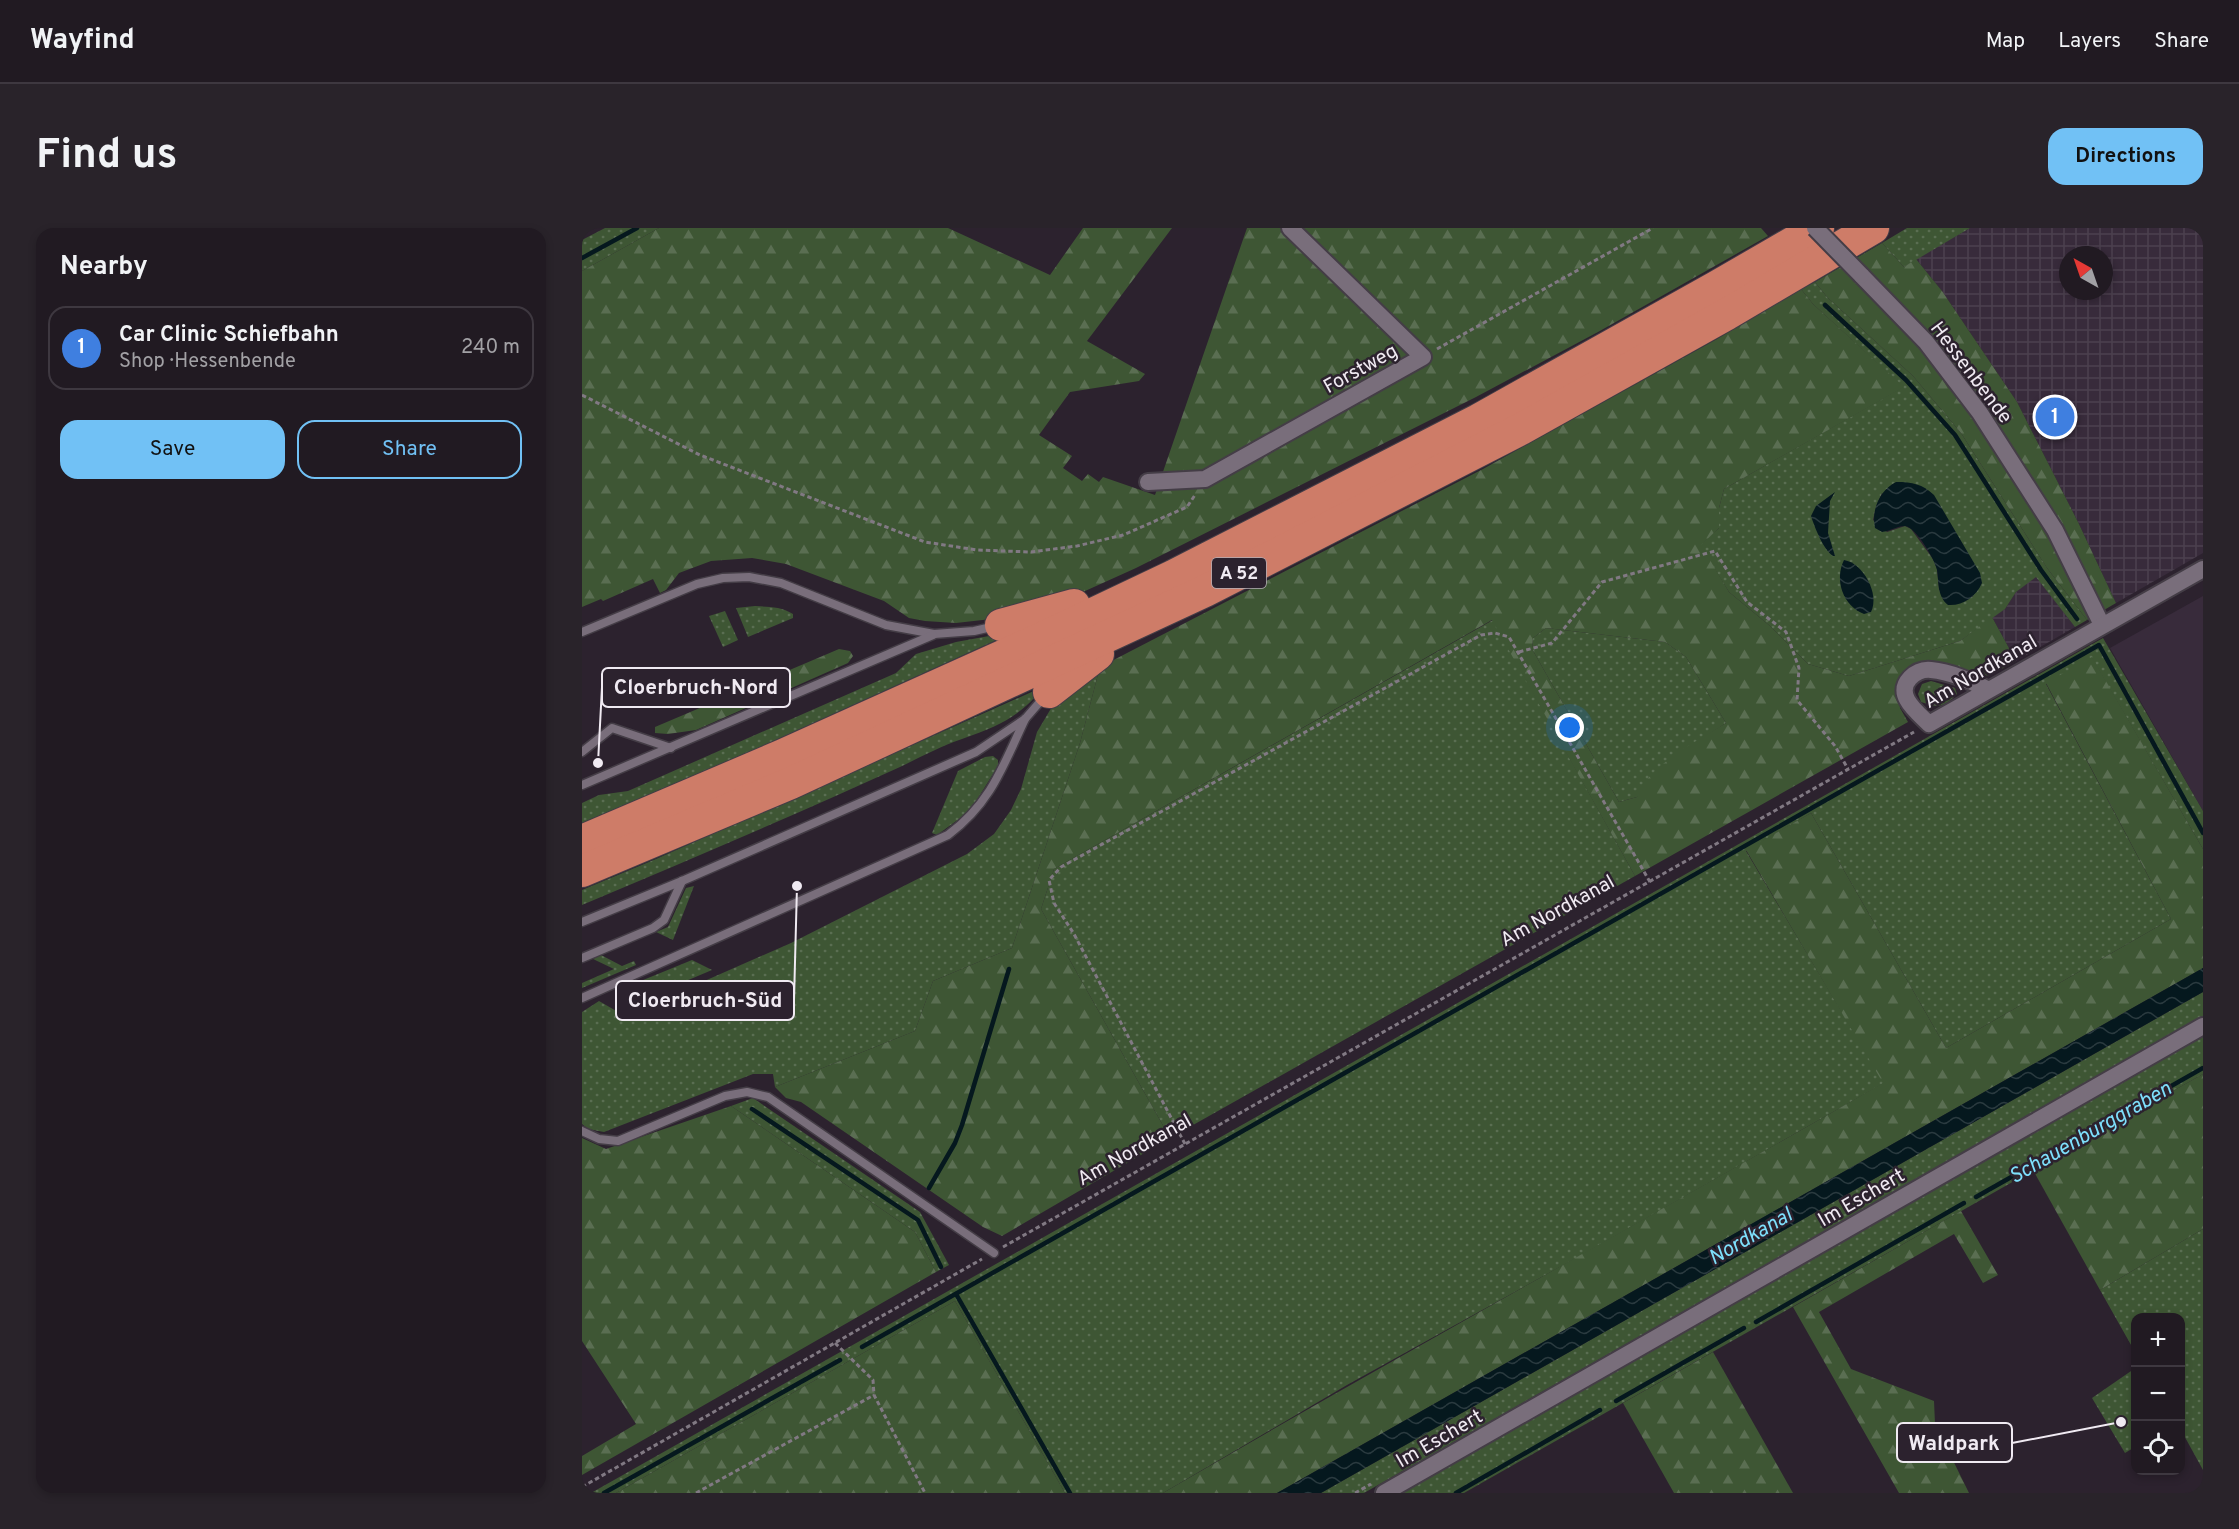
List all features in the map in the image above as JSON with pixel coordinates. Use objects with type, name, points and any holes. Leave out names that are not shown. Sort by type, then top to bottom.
[{"type":"highway","name":"A 52","points":[[582,841],[794,750],[1173,576],[1478,420],[1716,288],[1817,228]]},
{"type":"highway","name":"A 52","points":[[582,871],[791,783],[1205,591],[1521,429],[1727,314],[1873,228]]},
{"type":"highway","points":[[1001,625],[1173,576]]},
{"type":"highway","points":[[1049,692],[1077,668],[1112,644],[1205,591]]},
{"type":"street","name":"Forstweg","points":[[1148,482],[1205,479],[1422,357],[1290,228]]},
{"type":"street","name":"Hessenbende","points":[[1817,228],[1926,342],[1980,413],[2055,530],[2102,625]]},
{"type":"street","name":"Am Nordkanal","points":[[1929,724],[2203,569]]},
{"type":"street","points":[[1929,724],[1907,701],[1904,692],[1907,681],[1922,670],[1956,675],[1989,690]]},
{"type":"street","name":"Im Eschert","points":[[1384,1493],[2203,1026]]},
{"type":"lane","points":[[582,632],[698,584],[723,578],[749,577],[780,584],[886,625],[934,634],[974,631],[1001,625]]},
{"type":"lane","points":[[582,785],[934,634]]},
{"type":"lane","points":[[582,922],[976,752],[1025,718],[1049,692]]},
{"type":"lane","points":[[582,998],[948,835],[968,820],[985,801],[1025,718]]},
{"type":"lane","points":[[582,752],[612,728],[671,748]]},
{"type":"lane","points":[[582,958],[653,928],[664,920],[681,881]]},
{"type":"lane","points":[[582,1131],[599,1139],[618,1141],[725,1096],[747,1092],[768,1097],[994,1253]]},
{"type":"path","points":[[1422,357],[1653,228]]},
{"type":"path","points":[[582,395],[700,455],[807,498],[925,542],[977,550],[1031,552],[1077,546],[1123,535],[1188,507],[1205,479]]},
{"type":"path","points":[[1518,652],[1552,643],[1602,582],[1715,550],[1747,602],[1786,632],[1799,668],[1797,700],[1835,746],[1848,769]]},
{"type":"path","points":[[1185,1144],[1074,934],[1054,903],[1049,880],[1054,872],[1481,635],[1495,633],[1509,637],[1650,882]]},
{"type":"path","name":"Am Nordkanal","points":[[582,1487],[1929,724]]},
{"type":"path","points":[[835,1343],[873,1380],[874,1395],[925,1493]]},
{"type":"path","points":[[696,1493],[874,1395]]},
{"type":"shaded area","points":[[1970,228],[2203,228],[2203,553],[2116,603],[2017,402],[1942,291],[1916,259]]},
{"type":"shaded area","points":[[2036,576],[2075,627],[2016,661],[1992,617],[2005,609],[2016,592]]},
{"type":"shaded area","points":[[2203,596],[2203,811],[2110,648]]},
{"type":"green space","points":[[605,228],[659,228],[582,271],[582,240]]},
{"type":"green space","points":[[659,228],[948,228],[1050,275],[1083,228],[1172,228],[1087,341],[1145,374],[1139,381],[1070,392],[1039,435],[1072,456],[1063,468],[1082,481],[1088,474],[1099,482],[1103,477],[1155,495],[1247,228],[1761,228],[1768,236],[1598,332],[1476,397],[1136,568],[1074,596],[1000,618],[956,623],[909,618],[884,601],[786,564],[752,558],[711,561],[679,573],[666,590],[660,593],[653,579],[603,601],[601,599],[582,607],[582,271]]},
{"type":"green space","points":[[1907,228],[1970,228],[1904,267],[1882,243]]},
{"type":"green space","points":[[1882,243],[1904,267],[1916,259],[1942,291],[2017,402],[2116,603],[2087,620],[2047,568],[1961,433],[1913,376],[1827,297],[1815,282]]},
{"type":"green space","points":[[1815,282],[1827,297],[1913,376],[1961,433],[2047,568],[2087,620],[2075,627],[2036,577],[2016,592],[2005,609],[1960,641],[1849,676],[1808,664],[1770,626],[1729,592],[1700,545],[1719,528],[1719,508],[1724,489],[1903,387],[1813,304],[1801,289]],"holes":[[[1882,493],[1973,597],[1939,590],[1937,569],[1933,559],[1911,529],[1905,526],[1887,532],[1873,520]]]},
{"type":"green space","points":[[1801,289],[1813,304],[1904,387],[1724,489],[1719,508],[1719,528],[1701,545],[1729,592],[1770,626],[1808,664],[1849,676],[1960,641],[1992,617],[2016,661],[1991,675],[1981,676],[1934,664],[1899,699],[1900,708],[1908,722],[1635,876],[1492,620],[1054,869],[1041,909],[1170,1138],[1002,1236],[983,1227],[801,1102],[786,1098],[775,1087],[915,1031],[933,981],[1012,948],[1080,743],[1100,667],[1483,469],[1717,339]],"holes":[[[1546,628],[1665,642],[1686,657],[1726,723],[1662,764],[1651,775],[1637,797],[1619,802],[1532,649],[1533,638]]]},
{"type":"green space","points":[[775,607],[793,614],[793,618],[748,637],[736,608]]},
{"type":"green space","points":[[725,611],[738,640],[723,647],[709,616]]},
{"type":"green space","points":[[1493,620],[1635,876],[1170,1138],[1041,909],[1054,869]]},
{"type":"green space","points":[[1546,628],[1665,642],[1686,657],[1726,723],[1672,758],[1637,797],[1619,802],[1532,649],[1533,638]]},
{"type":"green space","points":[[1000,634],[1001,638],[756,749],[582,823],[582,803],[599,795],[628,791],[896,673],[916,654],[956,642]]},
{"type":"green space","points":[[2103,638],[2203,811],[2203,849],[2092,658],[2046,684],[2171,919],[1946,1048],[1811,813],[1746,851],[1884,1083],[1347,1385],[1163,1493],[1065,1493],[955,1301],[616,1493],[591,1493]]},
{"type":"green space","points":[[839,649],[850,651],[853,656],[848,663],[696,730],[668,734],[655,733],[655,727]]},
{"type":"green space","points":[[2092,657],[2203,849],[2203,968],[1277,1493],[1163,1493],[1883,1083],[1746,850],[1811,813],[1946,1048],[2171,919],[2046,683]]},
{"type":"green space","points":[[1100,667],[1080,743],[1012,948],[933,981],[915,1031],[775,1087],[773,1074],[753,1074],[604,1132],[588,1129],[582,1124],[582,1012],[599,1001],[625,1016],[791,943],[967,854],[994,834],[1011,810],[1021,789],[1037,732],[1056,700]]},
{"type":"green space","points":[[1931,681],[1955,688],[1957,694],[1940,706],[1921,702],[1918,694],[1922,684]]},
{"type":"green space","points":[[1045,686],[1026,706],[998,725],[946,745],[781,820],[582,905],[582,890]]},
{"type":"green space","points":[[993,756],[998,760],[998,766],[970,811],[937,835],[932,833],[958,771],[985,757]]},
{"type":"green space","points":[[694,886],[673,940],[656,932],[668,927],[686,888]]},
{"type":"green space","points":[[601,955],[622,966],[634,961],[636,965],[582,988],[582,983],[614,969],[593,959]]},
{"type":"green space","points":[[692,960],[712,970],[653,995],[631,985]]},
{"type":"green space","points":[[2203,992],[2203,1016],[1364,1493],[1321,1493]]},
{"type":"green space","points":[[2203,1035],[2203,1074],[1464,1493],[1399,1493]]},
{"type":"green space","points":[[2203,1074],[2203,1229],[2100,1290],[2033,1170]]},
{"type":"green space","points":[[753,1098],[920,1212],[949,1265],[936,1272],[915,1232],[731,1106]]},
{"type":"green space","points":[[731,1106],[915,1232],[936,1272],[582,1475],[582,1456],[636,1424],[582,1341],[582,1138],[606,1149]]},
{"type":"green space","points":[[1961,1211],[1998,1275],[1983,1283],[1954,1234],[1819,1312],[1851,1369],[1934,1401],[1935,1424],[1969,1493],[1899,1493],[1793,1307]]},
{"type":"green space","points":[[2203,1229],[2203,1470],[2185,1437],[2185,1313],[2131,1313],[2131,1345],[2100,1290]]},
{"type":"green space","points":[[955,1301],[1065,1493],[616,1493]]},
{"type":"green space","points":[[1713,1352],[1793,1493],[1674,1493],[1623,1403]]},
{"type":"green space","points":[[2131,1371],[2131,1449],[2125,1453],[2092,1398]]},
{"type":"water","points":[[1896,482],[1917,484],[1934,495],[1980,573],[1982,583],[1968,600],[1954,605],[1948,605],[1944,601],[1940,593],[1933,559],[1909,528],[1902,526],[1882,532],[1875,528],[1874,514],[1878,501],[1885,490]]},
{"type":"water","points":[[1835,492],[1830,501],[1828,533],[1835,556],[1833,556],[1823,543],[1811,516],[1816,506]]},
{"type":"water","points":[[1844,560],[1858,567],[1868,580],[1873,597],[1871,612],[1864,614],[1857,610],[1842,592],[1840,576]]},
{"type":"water","name":"Nordkanal","points":[[2203,968],[2203,992],[1321,1493],[1277,1493]]},
{"type":"waterway","points":[[582,258],[637,228]]},
{"type":"waterway","points":[[1825,305],[1906,380],[1955,435],[2041,570],[2077,619]]},
{"type":"waterway","points":[[862,1347],[2099,645],[2203,833]]},
{"type":"waterway","points":[[929,1188],[955,1143],[962,1125],[1009,969]]},
{"type":"waterway","name":"Schauenburggraben","points":[[1976,1197],[2203,1068]]},
{"type":"waterway","points":[[752,1109],[918,1220],[941,1267]]},
{"type":"waterway","name":"Schauenburggraben","points":[[1756,1322],[1964,1203]]},
{"type":"waterway","points":[[956,1294],[1070,1493]]},
{"type":"waterway","name":"Schauenburggraben","points":[[1616,1401],[1744,1328]]},
{"type":"waterway","points":[[604,1493],[840,1360]]},
{"type":"waterway","name":"Schauenburggraben","points":[[1456,1493],[1600,1410]]},
{"type":"place","name":"Car Clinic Schiefbahn","points":[[2055,417]]},
{"type":"place","name":"Cloerbruch-Nord","points":[[598,763]]},
{"type":"place","name":"Cloerbruch-Süd","points":[[797,886]]},
{"type":"place","name":"Waldpark","points":[[2121,1422]]}]
